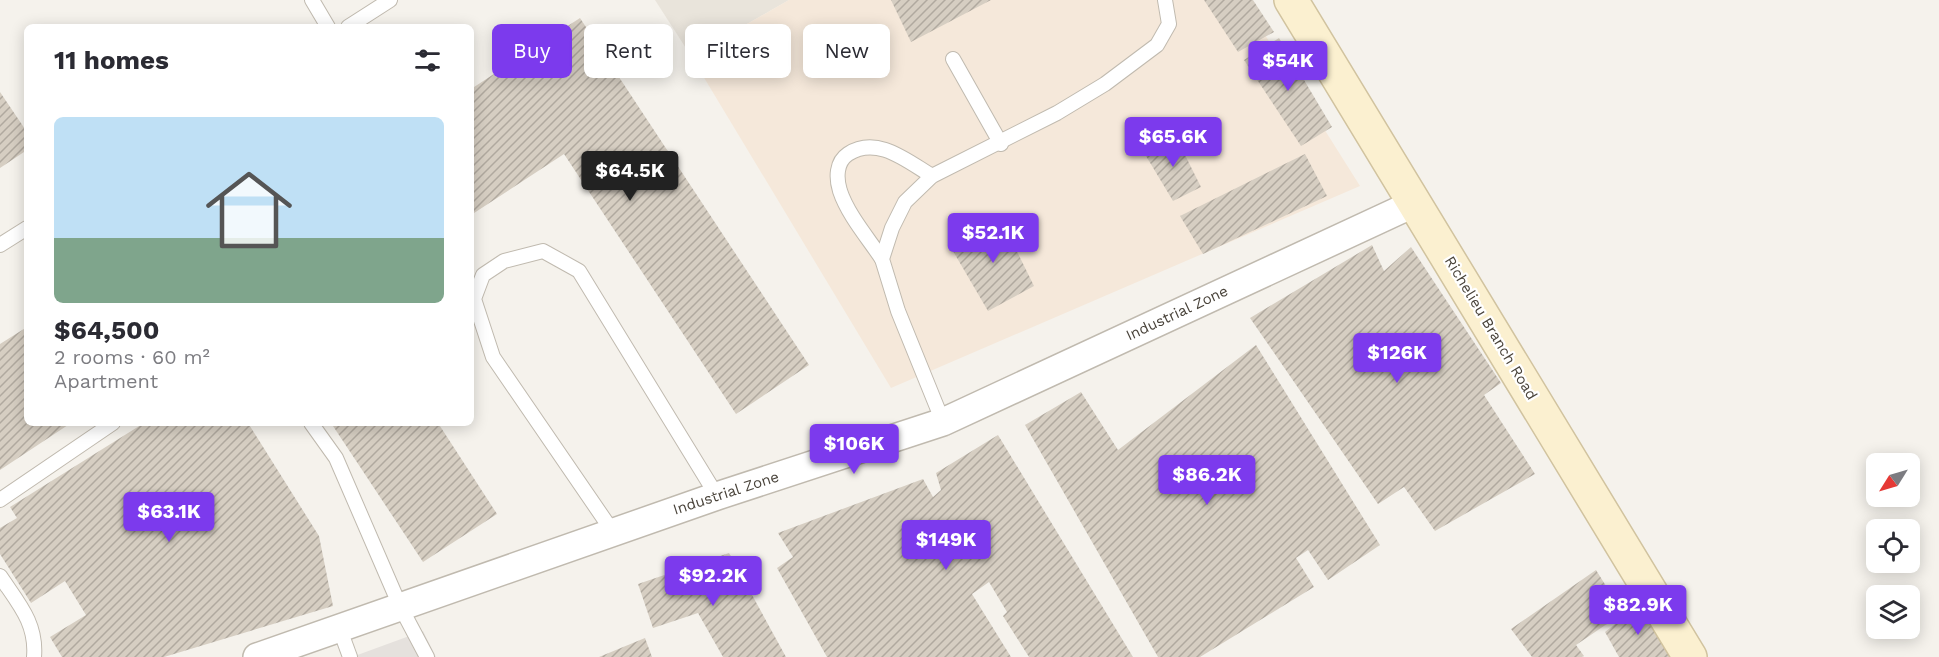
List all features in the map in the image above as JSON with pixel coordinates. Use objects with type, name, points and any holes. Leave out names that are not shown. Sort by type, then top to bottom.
[{"type":"main road","name":"Richelieu Branch Road","points":[[1291,0],[1690,657]]},
{"type":"street","name":"Industrial Zone","points":[[257,657],[717,496],[943,422],[1415,203]]},
{"type":"lane","points":[[312,0],[326,24]]},
{"type":"lane","points":[[353,24],[390,0]]},
{"type":"lane","points":[[882,259],[892,228],[905,202],[932,176],[1001,144],[1105,84],[1156,45],[1169,24],[1165,0]]},
{"type":"lane","points":[[953,58],[1001,144]]},
{"type":"lane","points":[[932,176],[895,153],[874,147],[858,147],[843,158],[837,174],[841,193],[882,259],[898,311],[943,422]]},
{"type":"lane","points":[[0,245],[24,230]]},
{"type":"lane","points":[[613,532],[493,357],[474,299],[483,275],[504,261],[543,251],[579,271],[717,496]]},
{"type":"lane","points":[[0,500],[109,426]]},
{"type":"lane","points":[[313,426],[336,458],[400,606],[427,657]]},
{"type":"lane","points":[[0,576],[28,619],[36,639],[34,657]]},
{"type":"lane","points":[[339,627],[350,657]]},
{"type":"shaded area","points":[[655,0],[789,0],[747,24],[685,24],[685,47],[673,28],[673,24],[670,24]]},
{"type":"shaded area","points":[[789,0],[1243,0],[1360,186],[891,388],[704,78],[791,78],[791,24],[747,24]]},
{"type":"shaded area","points":[[423,631],[436,657],[352,657]]},
{"type":"building","points":[[891,0],[991,0],[911,42]]},
{"type":"building","points":[[1204,0],[1253,0],[1274,32],[1238,52]]},
{"type":"building","points":[[580,18],[584,24],[584,78],[620,78],[809,365],[736,414],[564,154],[474,213],[474,87],[492,75],[492,78],[572,78],[571,24]]},
{"type":"building","points":[[1279,38],[1332,127],[1301,146],[1244,60]]},
{"type":"building","points":[[0,92],[24,128],[24,152],[0,168]]},
{"type":"building","points":[[1175,135],[1201,187],[1173,201],[1143,151]]},
{"type":"building","points":[[1305,154],[1327,196],[1203,254],[1180,216]]},
{"type":"building","points":[[1000,217],[1034,286],[988,311],[950,246]]},
{"type":"building","points":[[1372,245],[1384,271],[1411,247],[1501,383],[1484,395],[1535,474],[1435,531],[1404,487],[1378,504],[1250,318]]},
{"type":"building","points":[[24,329],[24,426],[66,426],[0,470],[0,344]]},
{"type":"building","points":[[1256,345],[1380,545],[1328,580],[1308,550],[1296,558],[1314,587],[1200,657],[1158,657],[1025,425],[1081,392],[1118,450]]},
{"type":"building","points":[[139,426],[250,426],[319,536],[333,606],[164,657],[62,657],[50,637],[86,615],[65,581],[31,603],[0,554],[0,528],[17,518],[10,507]]},
{"type":"building","points":[[333,426],[440,426],[497,514],[423,562]]},
{"type":"building","points":[[998,435],[1133,657],[1029,657],[1003,616],[1007,612],[989,582],[972,594],[1011,657],[827,657],[777,568],[793,557],[778,533],[923,479],[933,497],[941,490],[936,473]]},
{"type":"building","points":[[729,553],[786,657],[723,657],[698,613],[653,628],[638,584]]},
{"type":"building","points":[[1596,570],[1623,613],[1576,645],[1584,656],[1582,657],[1532,657],[1511,629]]},
{"type":"building","points":[[1642,603],[1673,657],[1619,657],[1605,632]]},
{"type":"building","points":[[645,638],[652,657],[599,657]]}]
